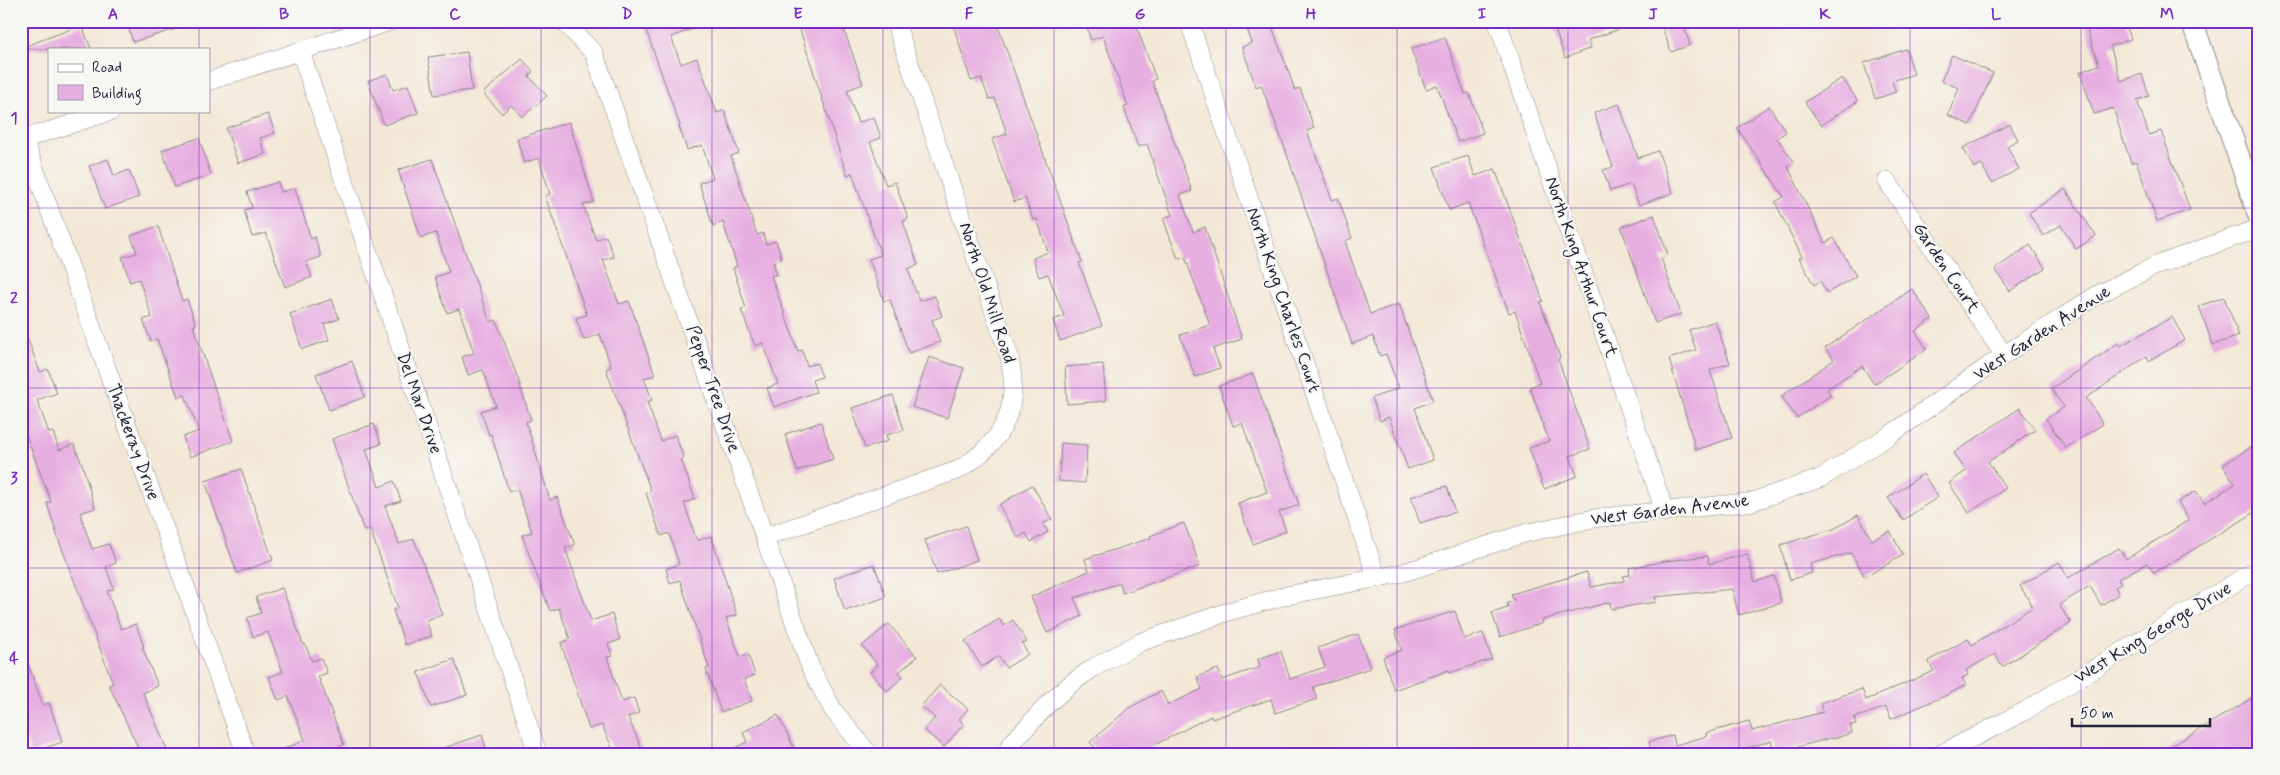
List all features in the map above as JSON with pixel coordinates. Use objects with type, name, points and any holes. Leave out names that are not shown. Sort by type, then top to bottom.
[{"type":"street","points":[[210,81],[301,53],[391,21]]},
{"type":"street","name":"Pepper Tree Drive","points":[[563,21],[594,53],[811,669],[833,710],[869,754]]},
{"type":"street","name":"North Old Mill Road","points":[[765,537],[958,470],[974,460],[991,445],[1000,433],[1010,405],[1012,370],[1009,355],[895,21]]},
{"type":"street","name":"North King Charles Court","points":[[1189,21],[1377,578]]},
{"type":"street","name":"North King Arthur Court","points":[[1497,21],[1665,512]]},
{"type":"street","points":[[2192,21],[2259,216]]},
{"type":"street","name":"Del Mar Drive","points":[[301,53],[538,754]]},
{"type":"street","points":[[22,135],[108,112]]},
{"type":"street","name":"Thackeray Drive","points":[[22,135],[246,754]]},
{"type":"street","name":"Garden Court","points":[[1888,182],[2004,355]]},
{"type":"street","name":"West Garden Avenue","points":[[1006,754],[1012,743],[1050,702],[1093,668],[1141,642],[1230,611],[1284,596],[1402,573],[1526,533],[1596,518],[1751,502],[1821,478],[1890,435],[2004,355],[2097,295],[2155,266],[2259,228]]},
{"type":"street","name":"West King George Drive","points":[[1941,754],[1979,736],[2025,710],[2259,568]]},
{"type":"building","points":[[126,21],[188,21],[189,25],[133,42]]},
{"type":"building","points":[[643,21],[708,21],[708,23],[671,37],[681,64],[697,58],[717,113],[724,110],[739,153],[731,156],[757,235],[763,233],[766,244],[776,241],[782,259],[773,262],[777,274],[771,276],[798,351],[802,350],[807,366],[817,363],[822,377],[812,380],[816,392],[774,407],[767,388],[778,384],[763,343],[755,346],[741,310],[746,308],[733,268],[737,266],[723,222],[713,226],[699,183],[713,178],[702,145],[687,150]]},
{"type":"building","points":[[797,21],[824,21],[826,25],[841,21],[863,84],[847,90],[858,123],[874,117],[881,138],[870,142],[886,185],[895,182],[908,219],[903,221],[918,265],[908,269],[919,301],[935,296],[942,316],[932,320],[940,342],[909,353],[890,300],[884,301],[869,259],[881,255],[852,173],[847,175]]},
{"type":"building","points":[[952,21],[996,21],[1082,262],[1079,263],[1102,326],[1060,341],[1053,320],[1064,316],[1048,274],[1039,277],[1033,258],[1048,252],[1037,219],[1033,220],[1025,198],[1014,202],[992,139],[1007,134],[995,98],[989,99],[981,78],[971,81]]},
{"type":"building","points":[[1085,21],[1139,21],[1139,24],[1136,25],[1156,79],[1152,81],[1192,191],[1180,195],[1193,232],[1205,227],[1242,339],[1213,349],[1220,368],[1195,377],[1180,335],[1210,325],[1185,257],[1178,259],[1163,218],[1172,215],[1147,144],[1138,147],[1124,107],[1128,106],[1103,36],[1091,40]]},
{"type":"building","points":[[1244,21],[1270,21],[1295,90],[1300,88],[1314,128],[1307,131],[1332,200],[1338,198],[1352,238],[1345,241],[1370,314],[1399,304],[1433,401],[1415,408],[1433,460],[1408,469],[1389,417],[1380,421],[1372,398],[1399,388],[1386,354],[1380,356],[1373,336],[1352,344],[1282,140],[1261,85],[1256,87],[1242,47],[1252,43]]},
{"type":"building","points":[[1552,21],[1633,21],[1634,24],[1588,40],[1591,48],[1565,58]]},
{"type":"building","points":[[1660,21],[1682,21],[1690,45],[1671,52]]},
{"type":"building","points":[[2084,21],[2125,21],[2131,39],[2110,46],[2121,81],[2142,74],[2149,96],[2137,100],[2149,135],[2161,131],[2190,210],[2157,221],[2136,161],[2131,163],[2113,108],[2094,114],[2080,72],[2099,65]]},
{"type":"building","points":[[82,25],[91,48],[23,49],[23,47]]},
{"type":"building","points":[[1445,37],[1465,94],[1469,93],[1483,133],[1458,142],[1437,85],[1426,89],[1411,49]]},
{"type":"building","points":[[1906,49],[1914,74],[1892,81],[1896,92],[1875,99],[1864,63]]},
{"type":"building","points":[[467,52],[472,90],[434,95],[428,57]]},
{"type":"building","points":[[1952,55],[1993,73],[1970,125],[1948,115],[1959,88],[1941,81]]},
{"type":"building","points":[[522,59],[533,71],[529,76],[547,96],[522,117],[511,105],[502,114],[483,93]]},
{"type":"building","points":[[387,74],[393,90],[408,85],[418,113],[384,125],[368,81]]},
{"type":"building","points":[[1842,78],[1858,101],[1821,125],[1805,102]]},
{"type":"building","points":[[1619,104],[1638,158],[1658,151],[1673,193],[1639,205],[1631,184],[1610,191],[1603,170],[1613,167],[1594,113]]},
{"type":"building","points":[[1769,106],[1786,132],[1777,138],[1794,162],[1788,167],[1825,243],[1834,238],[1856,276],[1827,293],[1820,281],[1814,285],[1799,258],[1802,257],[1775,202],[1784,197],[1737,128]]},
{"type":"building","points":[[268,114],[275,133],[260,138],[265,154],[238,163],[226,128]]},
{"type":"building","points":[[569,122],[594,202],[583,205],[596,240],[606,236],[614,257],[603,260],[619,304],[629,301],[655,375],[644,378],[652,400],[647,402],[661,441],[675,435],[684,458],[681,459],[695,499],[684,503],[697,541],[711,536],[737,615],[726,618],[740,657],[748,654],[755,675],[744,679],[752,701],[721,712],[706,669],[709,668],[680,580],[670,583],[666,569],[679,564],[669,533],[661,536],[646,493],[651,491],[606,369],[611,367],[600,334],[584,340],[576,318],[587,315],[545,196],[550,194],[539,158],[524,163],[517,139]]},
{"type":"building","points":[[2010,124],[2018,140],[2007,146],[2019,169],[1992,183],[1981,164],[1974,168],[1963,148]]},
{"type":"building","points":[[199,138],[211,175],[175,187],[162,150]]},
{"type":"building","points":[[1468,156],[1475,176],[1495,169],[1543,301],[1540,302],[1560,358],[1558,359],[1590,449],[1570,456],[1577,476],[1544,489],[1529,448],[1549,441],[1530,387],[1540,383],[1515,311],[1509,313],[1468,203],[1449,210],[1434,167]]},
{"type":"building","points":[[108,159],[114,176],[129,170],[139,197],[105,209],[89,166]]},
{"type":"building","points":[[432,159],[490,322],[496,320],[518,379],[531,420],[526,422],[550,500],[557,497],[575,545],[565,548],[591,621],[612,614],[620,640],[608,644],[612,656],[607,657],[622,702],[634,698],[639,713],[628,717],[644,754],[615,754],[602,725],[589,729],[561,643],[570,639],[559,608],[550,611],[522,535],[532,532],[517,489],[509,492],[491,434],[489,435],[481,411],[496,406],[483,370],[468,375],[462,357],[474,353],[459,309],[447,313],[435,277],[449,272],[436,233],[421,238],[398,170]]},
{"type":"building","points":[[278,182],[281,192],[295,188],[311,239],[315,237],[321,257],[306,262],[312,277],[285,287],[266,233],[252,237],[244,210],[252,208],[247,192]]},
{"type":"building","points":[[2065,189],[2096,236],[2076,249],[2061,225],[2043,236],[2029,213]]},
{"type":"building","points":[[1654,215],[1668,255],[1661,258],[1681,314],[1655,323],[1621,227]]},
{"type":"building","points":[[158,226],[182,301],[187,299],[196,325],[193,326],[233,441],[190,457],[183,437],[199,431],[185,395],[178,397],[157,339],[151,341],[143,320],[152,317],[139,279],[130,282],[122,257],[137,253],[131,236]]},
{"type":"building","points":[[2030,245],[2045,268],[2010,291],[1995,269]]},
{"type":"building","points":[[1912,289],[1932,319],[1915,331],[1927,349],[1874,384],[1862,366],[1827,389],[1831,395],[1797,418],[1781,396],[1834,360],[1825,348]]},
{"type":"building","points":[[2224,297],[2239,336],[2213,345],[2199,306]]},
{"type":"building","points":[[332,299],[339,319],[324,324],[329,340],[302,349],[290,314]]},
{"type":"building","points":[[2172,317],[2185,340],[2149,361],[2147,356],[2086,398],[2103,424],[2066,448],[2046,419],[2064,407],[2051,389],[2118,343],[2120,346]]},
{"type":"building","points":[[1715,321],[1730,363],[1710,370],[1732,438],[1696,450],[1669,359],[1696,350],[1689,330]]},
{"type":"building","points":[[21,327],[23,327],[40,372],[48,369],[57,393],[37,400],[49,433],[53,432],[59,450],[74,444],[83,467],[95,508],[80,513],[92,549],[109,544],[116,563],[106,567],[114,589],[107,591],[121,629],[136,624],[144,647],[142,647],[158,686],[143,693],[169,754],[141,754],[109,685],[113,683],[58,538],[47,503],[51,502],[21,421]]},
{"type":"building","points":[[929,357],[964,368],[947,418],[912,407]]},
{"type":"building","points":[[352,361],[365,397],[329,410],[316,374]]},
{"type":"building","points":[[1103,364],[1106,401],[1067,404],[1065,367]]},
{"type":"building","points":[[1253,374],[1299,505],[1279,512],[1286,531],[1253,544],[1238,503],[1267,492],[1242,423],[1233,426],[1219,386]]},
{"type":"building","points":[[893,395],[904,430],[886,435],[888,441],[865,448],[852,408]]},
{"type":"building","points":[[2020,408],[2035,430],[1988,462],[2006,488],[1969,513],[1949,483],[1966,471],[1954,453]]},
{"type":"building","points":[[821,422],[833,459],[797,471],[785,434]]},
{"type":"building","points":[[374,424],[381,444],[366,449],[379,487],[394,481],[401,501],[385,506],[399,544],[414,539],[442,615],[426,620],[432,636],[405,645],[393,610],[398,608],[370,529],[364,531],[332,439]]},
{"type":"building","points":[[2259,442],[2259,510],[2154,573],[2147,563],[2118,579],[2121,584],[2115,587],[2119,594],[2101,605],[2090,586],[2059,605],[2071,623],[2002,667],[1995,654],[1966,670],[1968,675],[1962,678],[1966,685],[1947,695],[1891,719],[1886,707],[1854,718],[1856,724],[1850,725],[1852,733],[1832,739],[1775,753],[1771,741],[1740,750],[1741,754],[1652,754],[1649,742],[1673,735],[1675,745],[1707,736],[1706,733],[1749,721],[1752,731],[1823,712],[1820,703],[1862,689],[1866,700],[1934,671],[1928,661],[1968,639],[1972,645],[2033,607],[2020,586],[2059,562],[2068,578],[2119,548],[2126,559],[2189,520],[2178,502],[2196,491],[2204,503],[2235,484],[2223,465]]},
{"type":"building","points":[[1061,443],[1087,445],[1085,483],[1059,481]]},
{"type":"building","points":[[241,469],[273,560],[237,573],[205,481]]},
{"type":"building","points":[[1923,474],[1938,497],[1903,520],[1888,498]]},
{"type":"building","points":[[1032,485],[1052,519],[1043,524],[1048,532],[1031,542],[1026,533],[1018,538],[999,505]]},
{"type":"building","points":[[1447,486],[1455,512],[1420,523],[1411,497]]},
{"type":"building","points":[[1858,515],[1872,540],[1890,531],[1903,555],[1865,577],[1851,553],[1810,564],[1812,573],[1790,580],[1780,545],[1834,529]]},
{"type":"building","points":[[1184,523],[1200,566],[1123,593],[1120,583],[1074,598],[1082,616],[1047,633],[1031,597],[1089,571],[1085,559],[1151,538],[1150,536]]},
{"type":"building","points":[[966,526],[977,560],[937,574],[925,540]]},
{"type":"building","points":[[1747,554],[1755,582],[1774,576],[1781,603],[1739,615],[1732,589],[1655,597],[1656,602],[1611,609],[1610,602],[1542,620],[1543,623],[1500,637],[1492,613],[1508,608],[1507,603],[1514,601],[1511,594],[1587,572],[1591,587],[1624,581],[1623,576],[1630,575],[1629,568],[1708,556],[1709,564]]},
{"type":"building","points":[[874,564],[886,597],[845,611],[834,578]]},
{"type":"building","points":[[282,588],[303,644],[305,644],[312,661],[321,658],[327,673],[318,676],[344,745],[321,754],[272,754],[305,740],[288,696],[278,700],[269,677],[283,672],[268,632],[253,637],[247,618],[261,613],[256,597]]},
{"type":"building","points":[[1455,611],[1464,639],[1483,633],[1492,659],[1449,673],[1449,670],[1394,690],[1383,657],[1402,650],[1395,630]]},
{"type":"building","points":[[999,619],[1004,626],[1013,620],[1027,642],[1022,644],[1028,654],[1006,668],[999,656],[982,667],[965,641]]},
{"type":"building","points":[[889,624],[917,657],[899,672],[903,677],[887,691],[870,672],[878,665],[862,646]]},
{"type":"building","points":[[1358,634],[1370,668],[1313,687],[1317,699],[1275,713],[1271,699],[1212,719],[1211,716],[1137,754],[1100,754],[1090,742],[1129,708],[1161,691],[1168,705],[1202,689],[1197,677],[1218,669],[1222,680],[1260,667],[1258,659],[1281,651],[1290,679],[1325,667],[1318,648]]},
{"type":"building","points":[[21,651],[23,651],[43,705],[49,703],[62,742],[31,753],[25,734],[21,735]]},
{"type":"building","points":[[454,659],[467,695],[431,707],[418,672]]},
{"type":"building","points":[[940,685],[968,709],[959,719],[964,724],[944,747],[924,730],[935,718],[921,706]]},
{"type":"building","points":[[2259,694],[2259,754],[2158,754]]},
{"type":"building","points":[[778,715],[795,750],[786,754],[722,754],[747,742],[743,732]]},
{"type":"building","points":[[482,735],[488,754],[436,754],[435,751]]}]
